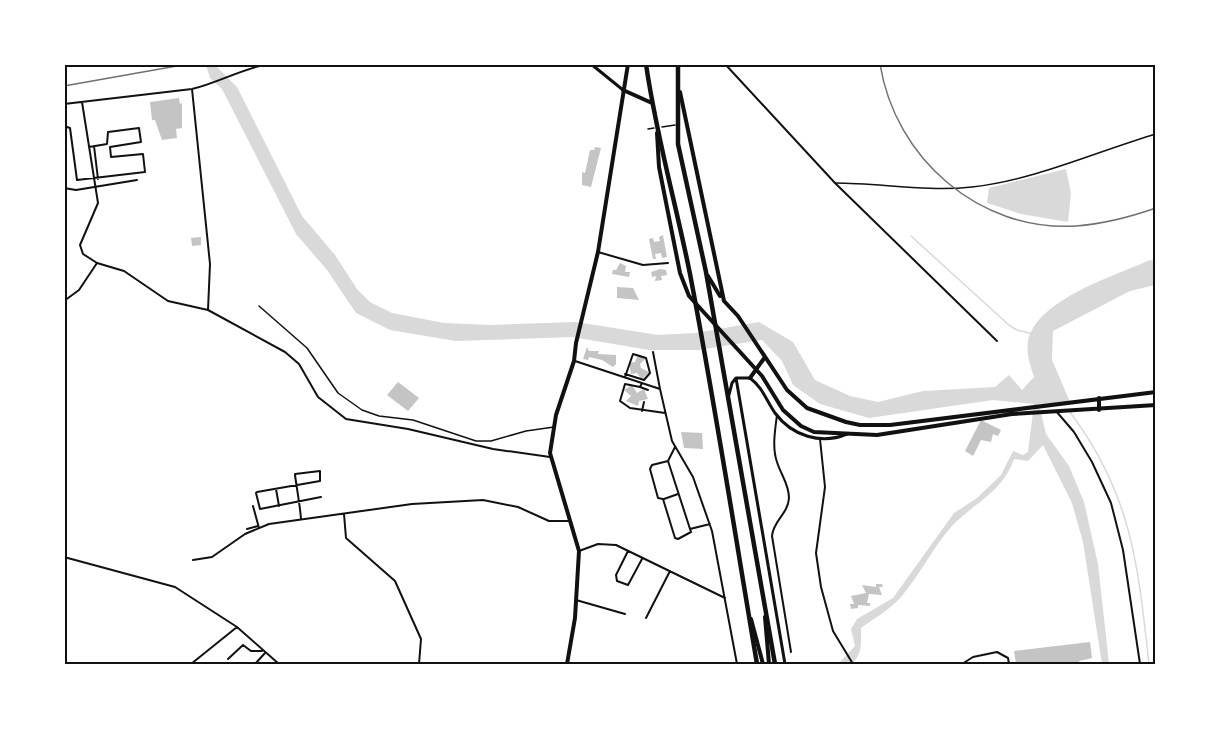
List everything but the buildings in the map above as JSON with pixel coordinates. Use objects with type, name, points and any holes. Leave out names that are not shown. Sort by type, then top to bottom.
[{"type":"highway","points":[[646,64],[657,132],[667,165],[698,322],[757,664]]},
{"type":"highway","points":[[678,64],[680,92],[678,144],[706,272],[764,608],[776,664]]},
{"type":"main road","points":[[567,664],[576,600],[579,551],[550,458],[557,412],[574,361],[576,342],[598,252],[628,64]]},
{"type":"main road","points":[[623,90],[652,103]]},
{"type":"main road","points":[[680,92],[724,301]]},
{"type":"main road","points":[[657,132],[659,167],[680,273],[689,296],[762,376],[783,410],[801,426],[814,432],[889,434],[1002,415],[1074,406],[1099,398],[1155,392]]},
{"type":"main road","points":[[706,272],[787,390],[796,400],[817,414],[846,422],[875,426],[1000,409],[1031,407],[1056,411],[1061,407]]},
{"type":"main road","points":[[750,378],[765,357]]},
{"type":"main road","points":[[1099,398],[1099,410]]},
{"type":"main road","points":[[1074,406],[1099,410],[1155,405]]},
{"type":"main road","points":[[1000,409],[1002,415]]},
{"type":"main road","points":[[764,608],[769,664]]},
{"type":"main road","points":[[749,610],[763,664]]},
{"type":"street","points":[[64,104],[192,89],[213,84],[241,71],[268,64]]},
{"type":"street","points":[[591,64],[623,90]]},
{"type":"street","points":[[725,64],[835,183],[996,341]]},
{"type":"street","points":[[192,89],[210,264],[208,310]]},
{"type":"street","points":[[82,102],[96,179]]},
{"type":"street","points":[[64,126],[70,128],[77,180],[145,172],[142,154],[112,158],[110,149],[140,143],[139,128],[108,132],[107,144],[89,147]]},
{"type":"street","points":[[94,146],[95,186],[98,202],[80,245],[83,254],[98,263],[124,271],[168,301],[208,310],[294,358],[318,397],[338,415],[494,449],[550,458]]},
{"type":"street","points":[[64,188],[76,190],[137,180]]},
{"type":"street","points":[[598,252],[643,265],[668,263]]},
{"type":"street","points":[[64,301],[79,290],[98,263]]},
{"type":"street","points":[[653,352],[664,413],[675,447],[693,477],[710,524],[737,664]]},
{"type":"street","points":[[574,361],[643,381],[650,374],[645,356],[633,354],[625,375]]},
{"type":"street","points":[[648,365],[656,364]]},
{"type":"street","points":[[625,375],[660,389]]},
{"type":"street","points":[[728,402],[730,386],[736,378]]},
{"type":"street","points":[[736,378],[750,378],[763,389],[777,415],[794,431],[820,439],[838,438],[849,433]]},
{"type":"street","points":[[736,378],[786,664]]},
{"type":"street","points":[[648,390],[626,383],[619,400],[630,408],[664,413]]},
{"type":"street","points":[[640,387],[642,383]]},
{"type":"street","points":[[642,411],[644,402]]},
{"type":"street","points":[[1056,411],[1074,432],[1092,462],[1111,503],[1122,550],[1140,664]]},
{"type":"street","points":[[777,415],[777,462],[789,494],[784,515],[773,528],[772,536],[791,652]]},
{"type":"street","points":[[820,439],[825,487],[816,553],[826,610],[847,657],[853,664]]},
{"type":"street","points":[[663,499],[675,538],[689,535],[690,529],[668,461],[675,447]]},
{"type":"street","points":[[668,461],[652,465],[650,469],[658,498],[663,499],[678,494]]},
{"type":"street","points":[[301,519],[299,502],[297,485],[296,473],[320,471],[321,481],[297,485],[276,489],[257,492],[259,509],[279,506],[299,502],[321,497]]},
{"type":"street","points":[[276,489],[279,506]]},
{"type":"street","points":[[247,529],[412,504],[483,500],[518,507],[549,521],[570,521]]},
{"type":"street","points":[[253,506],[258,527]]},
{"type":"street","points":[[344,514],[346,538],[395,581],[421,639],[420,664]]},
{"type":"street","points":[[690,529],[710,524]]},
{"type":"street","points":[[192,560],[212,557],[258,527]]},
{"type":"street","points":[[579,551],[598,544],[616,545],[725,598]]},
{"type":"street","points":[[628,551],[616,575],[617,581],[628,585],[643,558]]},
{"type":"street","points":[[64,557],[175,587],[237,627],[279,664]]},
{"type":"street","points":[[646,618],[670,571]]},
{"type":"street","points":[[576,600],[625,614]]},
{"type":"street","points":[[191,664],[237,627]]},
{"type":"street","points":[[228,659],[243,645],[251,651],[264,652]]},
{"type":"street","points":[[249,664],[255,664],[264,652]]},
{"type":"street","points":[[962,664],[973,657],[997,652],[1008,658],[1009,664]]},
{"type":"lane","points":[[835,183],[915,188],[969,188],[999,183],[1155,134]]},
{"type":"lane","points":[[259,306],[307,348],[338,393],[362,410],[379,416],[413,420],[476,441],[490,441],[555,427]]},
{"type":"path","points":[[648,129],[680,124]]},
{"type":"shaded area","points":[[206,65],[215,65],[237,87],[302,216],[335,255],[357,289],[370,302],[392,313],[444,323],[490,325],[576,322],[658,335],[695,333],[759,322],[793,342],[815,380],[850,396],[878,402],[923,391],[995,387],[1009,375],[1022,390],[1034,377],[1028,354],[1028,341],[1034,326],[1046,313],[1079,291],[1150,260],[1155,261],[1155,285],[1130,291],[1053,331],[1052,360],[1070,402],[1039,404],[1046,434],[1069,466],[1084,502],[1098,564],[1109,664],[1102,664],[1083,542],[1072,503],[1043,445],[1028,461],[1014,459],[1003,480],[995,489],[945,534],[901,597],[861,628],[860,652],[856,660],[852,664],[838,664],[855,646],[851,629],[857,619],[893,598],[954,513],[977,498],[1001,475],[1013,451],[1023,455],[1028,452],[1034,404],[993,400],[869,418],[820,404],[793,385],[782,361],[762,340],[698,350],[649,350],[572,337],[456,341],[390,330],[356,313],[327,270],[296,234],[222,89],[210,78]]},
{"type":"shaded area","points":[[1066,169],[1071,193],[1068,222],[1021,214],[987,203],[989,188]]},
{"type":"waterway","points":[[911,236],[1010,326],[1033,334]]},
{"type":"waterway","points":[[1070,412],[1107,472],[1129,532],[1141,595],[1149,664]]},
{"type":"railway","points":[[64,86],[188,64]]},
{"type":"railway","points":[[880,64],[889,98],[903,130],[923,158],[947,182],[975,202],[1007,216],[1040,225],[1096,224],[1156,208]]}]
